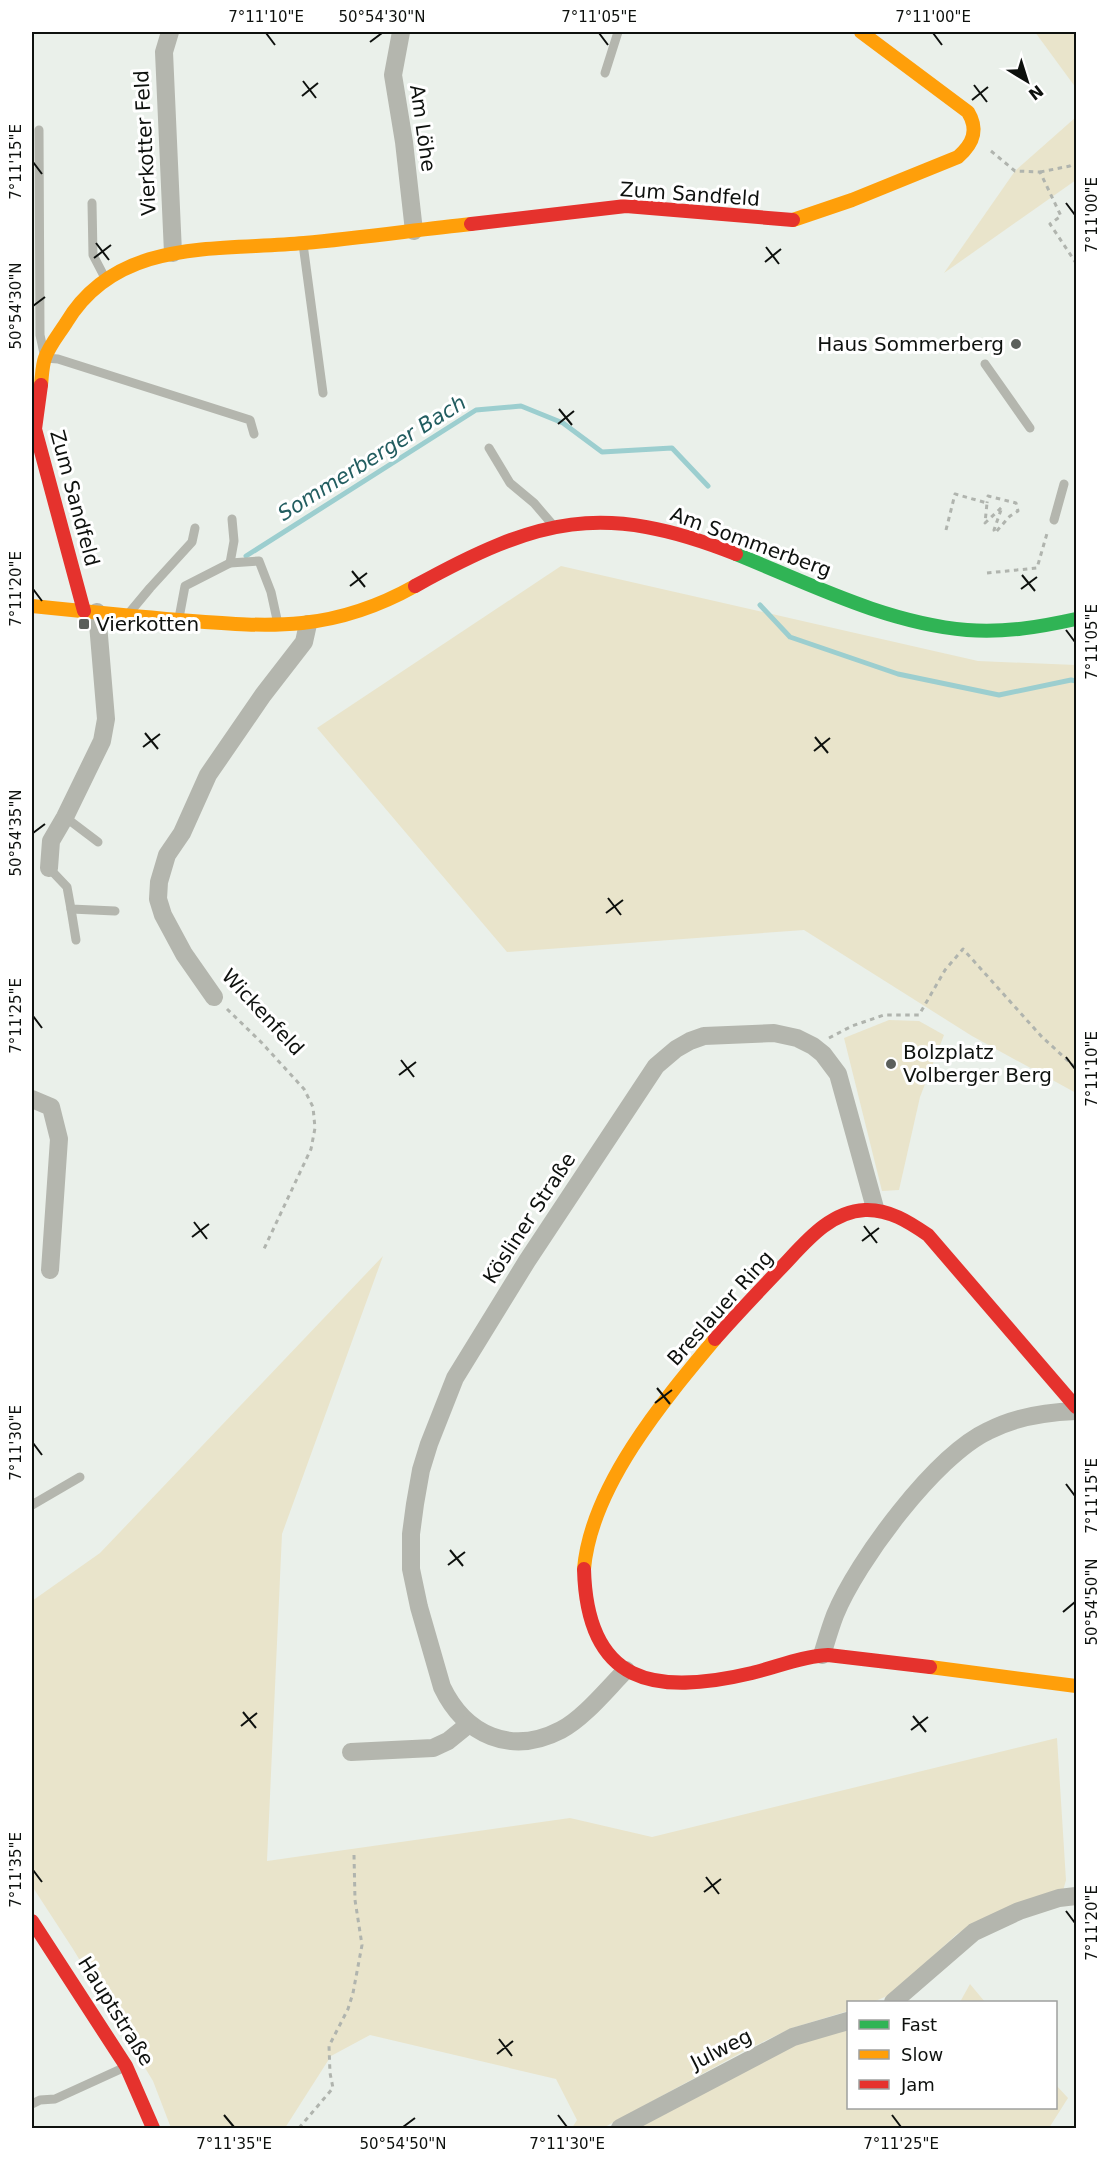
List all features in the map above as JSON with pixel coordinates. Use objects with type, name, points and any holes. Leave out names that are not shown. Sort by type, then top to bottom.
[{"type":"street","name":"Vierkotter Feld","points":[[170,32],[164,52],[173,253]]},
{"type":"street","name":"Am Löhe","points":[[401,32],[393,75],[404,142],[414,231]]},
{"type":"street","points":[[861,32],[968,112],[973,119],[975,133]]},
{"type":"street","name":"Zum Sandfeld","points":[[90,612],[35,429],[45,358],[74,309],[105,278],[134,263],[173,253],[237,246],[303,243],[626,206],[790,221],[852,200],[958,157],[967,150],[975,133]]},
{"type":"street","name":"Am Sommerberg","points":[[32,606],[178,620],[279,626],[308,624],[348,616],[381,604],[497,544],[526,533],[583,522],[612,522],[641,524],[703,541],[892,614],[951,628],[1005,630],[1047,626],[1077,619]]},
{"type":"street","points":[[49,868],[51,841],[102,741],[106,719],[90,612]]},
{"type":"street","name":"Wickenfeld","points":[[214,997],[184,954],[163,915],[158,899],[159,882],[167,855],[182,833],[208,775],[263,695],[304,642],[308,624]]},
{"type":"street","name":"Kösliner Straße","points":[[626,1670],[574,1721],[562,1730],[534,1741],[518,1742],[492,1738],[470,1724],[454,1709],[442,1687],[419,1607],[411,1569],[411,1534],[421,1470],[455,1378],[527,1261],[656,1066],[676,1049],[690,1041],[704,1036],[774,1034],[797,1038],[822,1053],[838,1074],[875,1208]]},
{"type":"street","points":[[32,1100],[51,1107],[59,1139],[50,1270]]},
{"type":"street","points":[[875,1208],[898,1216],[928,1235],[1077,1409]]},
{"type":"street","name":"Breslauer Ring","points":[[875,1208],[840,1216],[824,1226],[760,1288],[679,1382],[635,1445],[603,1498],[589,1534],[585,1553],[586,1592],[590,1616],[599,1642],[626,1670],[638,1677],[669,1684],[685,1685],[764,1670],[822,1655],[1077,1686]]},
{"type":"street","points":[[822,1655],[835,1615],[871,1552],[906,1503],[929,1479],[975,1438],[987,1431],[1010,1422],[1077,1409]]},
{"type":"street","points":[[351,1752],[433,1748],[448,1741],[470,1724]]},
{"type":"street","points":[[894,2001],[974,1932],[1019,1911],[1059,1898],[1077,1896]]},
{"type":"street","name":"Hauptstraße","points":[[32,1921],[126,2066],[153,2128]]},
{"type":"street","name":"Julweg","points":[[620,2128],[793,2037],[847,2022]]},
{"type":"lane","points":[[605,73],[618,32]]},
{"type":"lane","points":[[39,130],[40,335],[45,358],[58,359],[250,420],[254,434]]},
{"type":"lane","points":[[92,203],[93,255],[105,278]]},
{"type":"lane","points":[[303,243],[323,393]]},
{"type":"lane","points":[[985,364],[1030,429]]},
{"type":"lane","points":[[489,448],[510,483],[534,503],[554,526]]},
{"type":"lane","points":[[1054,520],[1064,484]]},
{"type":"lane","points":[[230,563],[234,541],[232,519]]},
{"type":"lane","points":[[128,615],[192,542],[195,528]]},
{"type":"lane","points":[[178,620],[185,586],[230,563],[259,561],[271,592],[279,626]]},
{"type":"lane","points":[[65,817],[99,842]]},
{"type":"lane","points":[[49,868],[68,887],[76,940]]},
{"type":"lane","points":[[71,909],[115,911]]},
{"type":"lane","points":[[32,1505],[80,1477]]},
{"type":"lane","points":[[32,2104],[40,2100],[55,2099],[126,2066]]},
{"type":"path","points":[[975,133],[1016,171],[1040,172],[1077,163]]},
{"type":"path","points":[[1040,172],[1061,216],[1050,224],[1077,263]]},
{"type":"path","points":[[946,530],[956,494],[987,503]]},
{"type":"path","points":[[988,496],[1016,503],[1018,511],[995,532],[1002,508],[999,508],[985,524],[987,503],[988,496]]},
{"type":"path","points":[[987,573],[1037,568],[1048,529]]},
{"type":"path","points":[[813,1046],[852,1026],[884,1015],[920,1015],[945,970],[963,949],[1042,1037],[1077,1068]]},
{"type":"path","name":"Wickenfeld","points":[[214,997],[261,1042],[304,1089],[313,1107],[315,1128],[311,1149],[263,1251]]},
{"type":"path","points":[[299,2128],[333,2088],[329,2046],[348,2008],[357,1974],[362,1945],[355,1900],[354,1855]]},
{"type":"shaded area","points":[[1035,32],[1076,32],[1076,88]]},
{"type":"shaded area","points":[[1076,117],[1076,180],[944,273],[1015,171]]},
{"type":"shaded area","points":[[561,566],[978,661],[1076,665],[1076,1093],[972,1036],[804,930],[507,952],[317,728]]},
{"type":"shaded area","points":[[889,1020],[919,1021],[944,1035],[920,1097],[899,1190],[882,1191],[844,1038]]},
{"type":"shaded area","points":[[383,1256],[282,1534],[267,1861],[570,1818],[652,1837],[1057,1738],[1066,1880],[1063,1891],[980,1921],[957,1934],[892,1994],[875,2001],[847,2001],[847,2011],[792,2028],[746,2050],[603,2128],[572,2128],[577,2120],[556,2079],[370,2035],[331,2056],[285,2128],[171,2128],[153,2081],[32,1886],[32,1601],[100,1553]]},
{"type":"shaded area","points":[[970,1984],[984,2001],[961,2001]]},
{"type":"shaded area","points":[[847,2027],[847,2109],[1057,2109],[1057,2086],[1068,2098],[1049,2128],[632,2128],[796,2044]]},
{"type":"waterway","name":"Sommerberger Bach","points":[[246,556],[476,410],[521,406],[563,423],[602,452],[672,448],[708,486]]},
{"type":"waterway","name":"Sommerberger Bach","points":[[760,605],[790,637],[898,674],[999,695],[1071,680],[1076,681]]},
{"type":"traffic: fast","points":[[736,554],[849,601],[937,626],[995,631],[1035,627],[1076,619]]},
{"type":"traffic: slow","points":[[793,220],[852,200],[958,157],[971,142],[974,131],[968,112],[861,32]]},
{"type":"traffic: slow","points":[[41,385],[43,364],[49,349],[87,295],[113,275],[141,262],[204,249],[304,243],[471,224]]},
{"type":"traffic: slow","points":[[32,606],[142,617],[272,625],[327,619],[355,612],[415,586]]},
{"type":"traffic: slow","points":[[584,1569],[590,1538],[600,1507],[615,1477],[653,1417],[715,1339]]},
{"type":"traffic: slow","points":[[930,1667],[1076,1686]]},
{"type":"traffic: jam","points":[[471,224],[626,206],[793,220]]},
{"type":"traffic: jam","points":[[41,385],[35,429],[84,611]]},
{"type":"traffic: jam","points":[[415,586],[498,545],[535,532],[571,525],[608,523],[647,527],[689,537],[736,554]]},
{"type":"traffic: jam","points":[[715,1339],[818,1231],[828,1223],[852,1212],[874,1210],[906,1221],[928,1235],[1076,1407]]},
{"type":"traffic: jam","points":[[584,1569],[588,1608],[598,1637],[613,1659],[633,1673],[657,1681],[685,1683],[717,1680],[809,1657],[828,1655],[930,1667]]},
{"type":"traffic: jam","points":[[32,1921],[126,2066],[153,2128]]},
{"type":"place","name":"Haus Sommerberg","points":[[1016,344]]},
{"type":"place","name":"Vierkotten","points":[[84,624]]},
{"type":"place","name":"Bolzplatz Volberger Berg","points":[[891,1064]]}]
